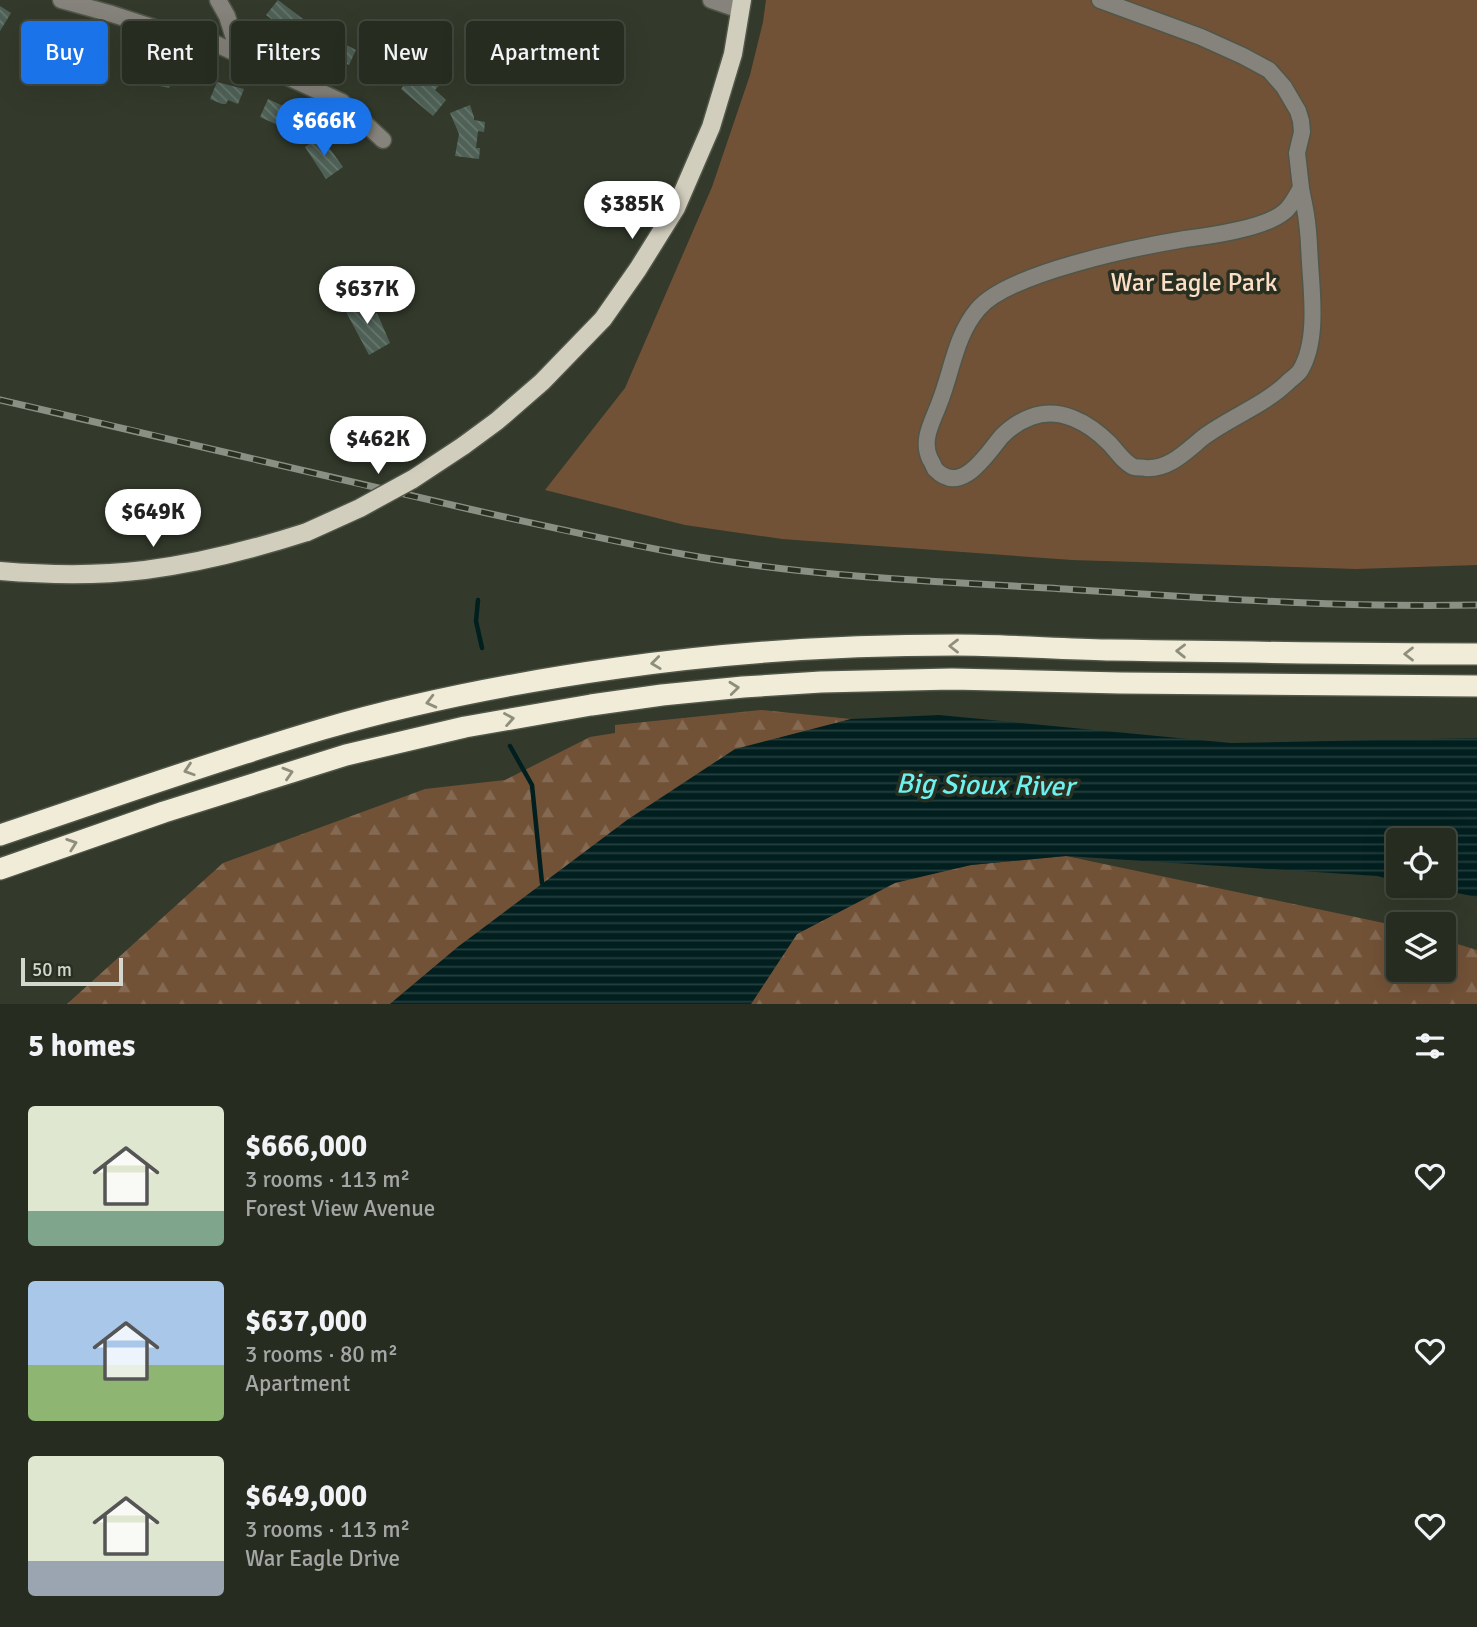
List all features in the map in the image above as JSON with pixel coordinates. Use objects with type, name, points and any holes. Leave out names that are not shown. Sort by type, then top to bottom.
[{"type":"highway","points":[[0,835],[188,770],[327,728],[446,698],[617,668],[821,648],[958,645],[1085,650],[1477,654]]},
{"type":"highway","points":[[3,869],[164,812],[346,755],[465,727],[662,695],[821,682],[952,679],[1477,686]]},
{"type":"highway","points":[[0,827],[50,818]]},
{"type":"main road","points":[[0,571],[71,575],[144,570],[220,557],[307,532],[360,508],[412,479],[497,421],[542,382],[603,319],[676,208],[711,127],[733,54],[741,5]]},
{"type":"street","points":[[61,0],[192,40],[214,43],[231,50]]},
{"type":"street","points":[[218,0],[231,29]]},
{"type":"street","points":[[711,0],[741,5]]},
{"type":"street","points":[[1100,0],[1201,37],[1242,56],[1269,70],[1284,87],[1301,121],[1297,153],[1307,224],[1312,292],[1311,341],[1300,372],[1280,390],[1205,436],[1165,466],[1134,467],[1091,427],[1071,417],[1050,413],[1032,416],[1015,425],[975,469],[963,477],[948,477],[935,469],[927,452],[927,432],[940,403],[963,330],[980,306],[1019,284],[1085,260],[1219,234],[1268,221],[1286,211],[1301,188]]},
{"type":"street","points":[[303,84],[342,102],[383,140]]},
{"type":"green space","name":"War Eagle Park","points":[[766,0],[1477,0],[1477,565],[1356,569],[1072,560],[782,539],[685,525],[545,490],[625,388],[712,187],[750,75]]},
{"type":"green space","points":[[761,710],[851,719],[735,750],[459,946],[390,1004],[67,1004],[223,863],[425,789],[505,780],[590,737],[615,733],[615,725]]},
{"type":"green space","points":[[1066,856],[1386,923],[1386,982],[1456,982],[1456,944],[1477,950],[1477,1004],[751,1004],[797,934],[895,882],[971,865]]},
{"type":"water","name":"Big Sioux River","points":[[939,715],[1231,743],[1477,738],[1477,897],[1456,893],[1456,828],[1386,828],[1386,878],[1066,856],[971,865],[895,883],[797,934],[751,1004],[390,1004],[459,946],[627,820],[735,749],[851,719]]},
{"type":"building","points":[[278,0],[303,19],[274,21],[266,15]]},
{"type":"building","points":[[0,6],[11,13],[0,31]]},
{"type":"building","points":[[345,44],[356,50],[349,65],[345,63]]},
{"type":"building","points":[[217,82],[244,89],[238,104],[228,100],[226,104],[222,104],[210,99]]},
{"type":"building","points":[[151,84],[170,84],[169,88]]},
{"type":"building","points":[[405,84],[440,84],[435,90],[446,100],[433,116],[401,89]]},
{"type":"building","points":[[268,99],[298,113],[291,131],[260,117]]},
{"type":"building","points":[[470,105],[474,120],[485,122],[484,132],[478,131],[476,148],[480,148],[479,159],[455,156],[459,134],[450,113]]},
{"type":"building","points":[[319,137],[343,167],[326,179],[305,147]]},
{"type":"building","points":[[364,297],[373,315],[377,313],[390,343],[369,355],[344,308]]},
{"type":"waterway","points":[[478,600],[476,621],[482,648]]},
{"type":"waterway","points":[[510,746],[532,785],[542,883]]},
{"type":"railway","points":[[0,400],[522,521],[682,554],[773,568],[865,577],[1210,598],[1370,605],[1477,605]]}]
